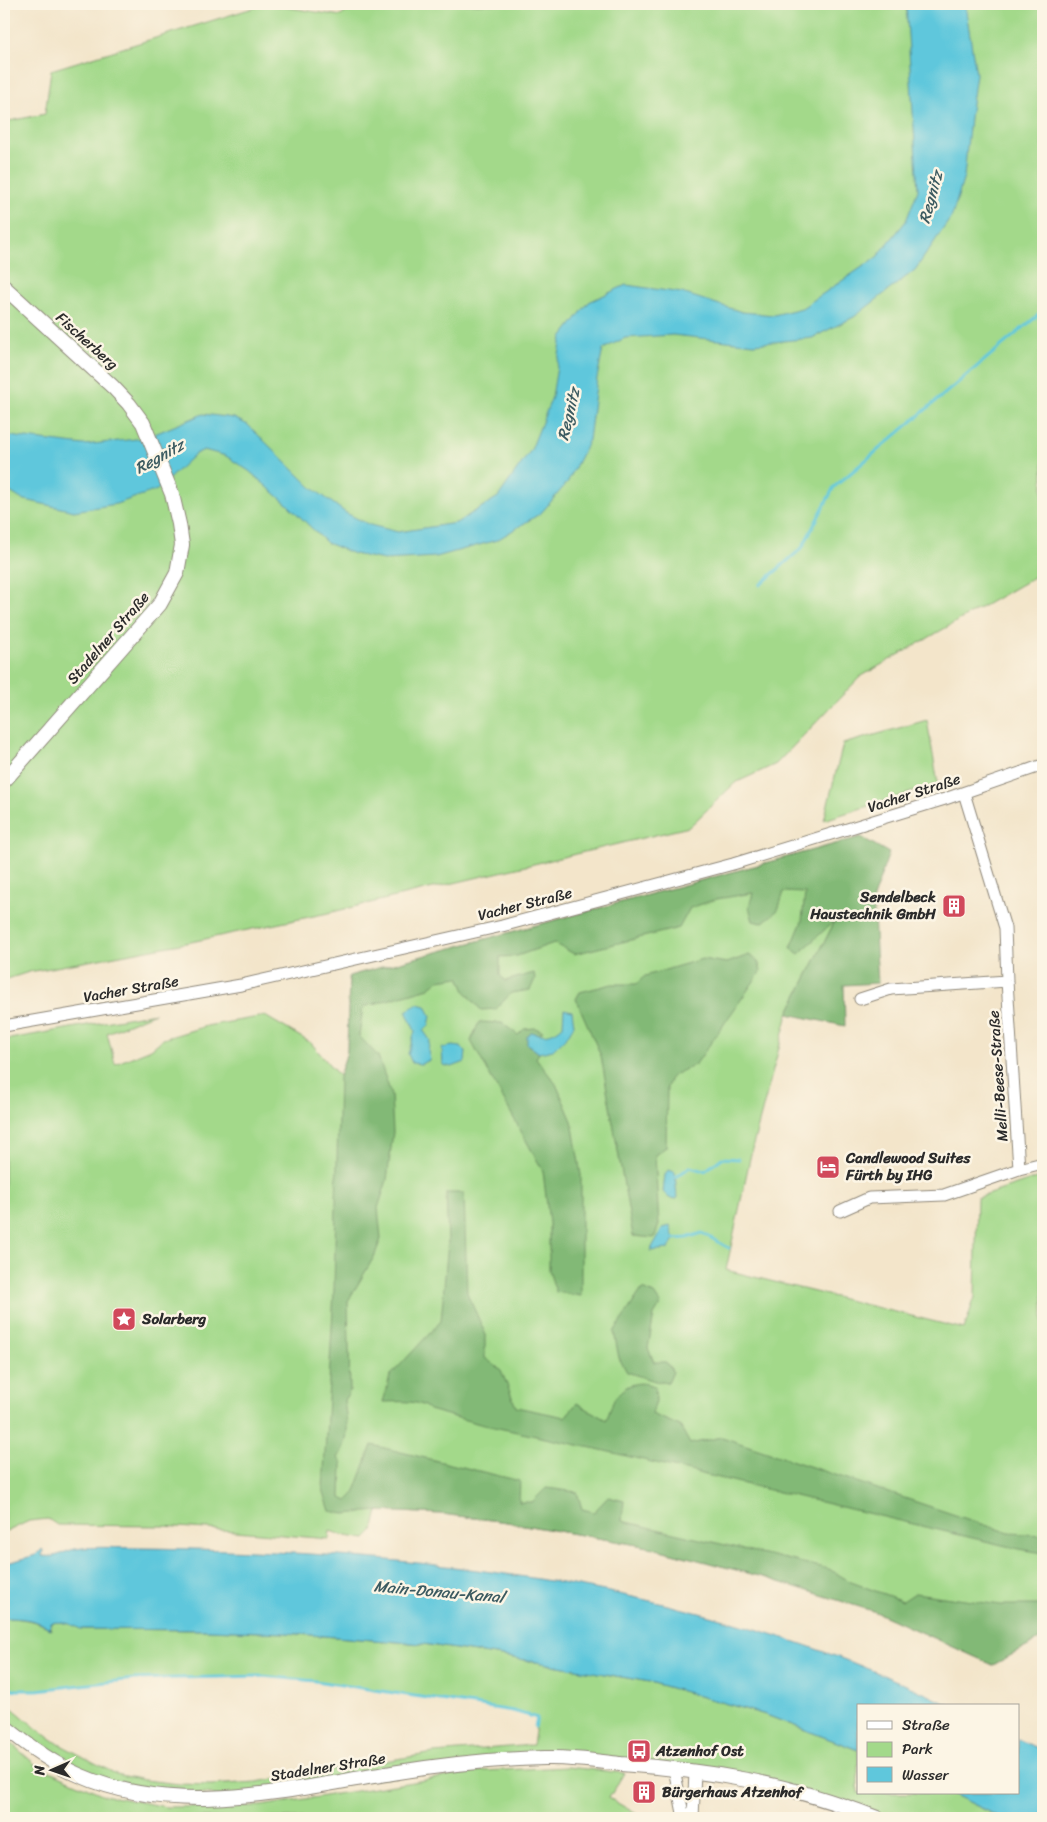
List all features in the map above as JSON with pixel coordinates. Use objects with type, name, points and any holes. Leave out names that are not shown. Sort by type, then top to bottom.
[{"type":"main road","name":"Fischerberg","points":[[4,287],[129,404],[143,423],[172,494]]},
{"type":"main road","name":"Stadelner Straße","points":[[4,782],[160,604],[177,574],[182,545],[172,494]]},
{"type":"main road","name":"Stadelner Straße","points":[[4,1726],[31,1748],[60,1766],[81,1776],[105,1785],[137,1792],[176,1797],[234,1797],[440,1766],[490,1760],[547,1758],[674,1769],[749,1780],[820,1798],[877,1818]]},
{"type":"street","name":"Vacher Straße","points":[[4,1026],[241,986],[502,926],[733,864],[964,793],[1043,765]]},
{"type":"street","name":"Melli-Beese-Straße","points":[[964,793],[1005,928],[1019,1169]]},
{"type":"street","points":[[860,999],[891,989],[1007,981]]},
{"type":"street","points":[[840,1211],[869,1198],[944,1195],[1019,1169],[1043,1163]]},
{"type":"street","points":[[674,1769],[684,1818]]},
{"type":"street","points":[[693,1818],[695,1772]]},
{"type":"green space","points":[[266,4],[341,16],[356,4],[1043,4],[1043,572],[860,677],[776,764],[735,783],[689,827],[328,913],[191,942],[29,972],[4,980],[4,122],[45,114],[51,70]]},
{"type":"green space","points":[[927,720],[938,784],[824,820],[843,744]]},
{"type":"green space","points":[[861,837],[837,917],[788,1014],[752,1149],[726,1270],[964,1329],[975,1297],[977,1198],[1043,1176],[1043,1638],[993,1665],[876,1612],[767,1578],[649,1547],[507,1522],[442,1514],[378,1511],[373,1532],[366,1539],[330,1531],[329,1539],[163,1526],[57,1525],[48,1519],[29,1521],[4,1533],[4,1040],[155,1013],[107,1033],[115,1064],[151,1049],[163,1039],[206,1026],[265,1016],[311,1043],[339,1076],[347,1052],[349,976]]},
{"type":"green space","points":[[861,837],[889,853],[873,898],[878,983],[844,985],[845,1026],[788,1014],[836,919],[799,954],[791,948],[802,921],[805,893],[784,892],[778,910],[762,923],[753,921],[749,907],[753,893],[717,899],[690,908],[679,928],[574,954],[554,943],[517,956],[500,957],[500,975],[505,981],[534,973],[535,979],[530,990],[511,993],[496,1009],[481,1010],[465,991],[459,977],[439,980],[429,988],[363,1007],[359,1036],[378,1056],[391,1094],[393,1132],[387,1180],[378,1208],[381,1239],[374,1257],[348,1301],[350,1391],[344,1400],[347,1423],[345,1444],[338,1458],[342,1463],[341,1498],[347,1501],[354,1494],[372,1445],[520,1481],[519,1502],[532,1502],[546,1488],[577,1492],[582,1509],[594,1512],[608,1497],[624,1501],[622,1521],[829,1569],[851,1582],[903,1601],[915,1593],[1001,1605],[1043,1605],[1043,1638],[993,1665],[876,1612],[767,1578],[649,1547],[507,1522],[442,1514],[378,1511],[344,1514],[330,1511],[323,1489],[334,1291],[339,1077],[347,1052],[349,976]]},
{"type":"green space","points":[[749,955],[758,961],[761,971],[696,1064],[672,1076],[667,1087],[666,1147],[655,1155],[659,1225],[654,1238],[633,1236],[601,1056],[576,999],[580,992],[612,984],[636,984],[645,976],[702,959],[727,963]]},
{"type":"green space","points":[[479,1022],[502,1023],[518,1035],[524,1029],[535,1028],[543,1031],[527,1044],[539,1053],[536,1058],[556,1084],[572,1121],[581,1175],[581,1296],[556,1292],[549,1271],[549,1223],[543,1171],[471,1041]]},
{"type":"green space","points":[[446,1193],[464,1193],[467,1293],[485,1333],[485,1358],[501,1370],[516,1407],[565,1417],[577,1403],[606,1420],[614,1400],[622,1390],[640,1383],[650,1385],[655,1387],[656,1401],[652,1414],[680,1426],[690,1444],[722,1437],[1009,1533],[1043,1535],[1043,1553],[1019,1549],[601,1450],[480,1424],[429,1410],[420,1404],[383,1402],[390,1376],[441,1321],[448,1242]]},
{"type":"green space","points":[[642,1289],[654,1294],[661,1304],[654,1315],[648,1348],[654,1362],[666,1362],[673,1372],[668,1383],[627,1372],[619,1358],[614,1332]]},
{"type":"green space","points":[[4,1618],[29,1620],[52,1630],[50,1623],[62,1622],[81,1629],[286,1633],[423,1644],[650,1682],[766,1715],[857,1750],[857,1794],[953,1794],[1001,1818],[877,1818],[749,1780],[547,1758],[234,1797],[105,1785],[4,1726],[4,1701],[36,1728],[59,1744],[116,1774],[144,1780],[179,1784],[211,1785],[256,1782],[434,1753],[533,1745],[537,1718],[513,1711],[315,1681],[262,1676],[135,1679],[37,1690],[16,1690],[4,1686]]},
{"type":"green space","points":[[4,1737],[36,1765],[104,1795],[166,1807],[261,1806],[482,1771],[567,1767],[624,1773],[609,1798],[640,1816],[629,1818],[4,1818]]},
{"type":"water","name":"Regnitz","points":[[906,4],[965,4],[976,74],[964,177],[952,216],[915,270],[854,317],[812,338],[754,344],[673,335],[625,338],[603,349],[597,378],[589,440],[567,483],[541,513],[497,540],[436,557],[384,560],[354,554],[327,543],[287,504],[249,471],[226,456],[204,450],[195,454],[157,490],[116,504],[74,511],[21,499],[4,488],[4,434],[84,445],[145,438],[203,414],[234,418],[248,425],[311,487],[346,513],[370,525],[398,532],[456,523],[498,497],[531,450],[552,397],[562,337],[589,302],[626,285],[682,293],[742,312],[774,315],[802,308],[877,257],[906,221],[918,190]]},
{"type":"water","points":[[418,1004],[426,1006],[431,1016],[429,1026],[423,1030],[430,1040],[428,1051],[430,1060],[421,1064],[412,1063],[408,1054],[415,1031],[406,1011]]},
{"type":"water","points":[[564,1009],[572,1011],[574,1025],[569,1034],[553,1050],[539,1053],[527,1044],[527,1036],[531,1032],[548,1034],[555,1032],[563,1026]]},
{"type":"water","points":[[460,1047],[466,1051],[465,1062],[452,1067],[443,1065],[442,1048]]},
{"type":"water","points":[[668,1170],[675,1172],[677,1199],[669,1198],[663,1192],[665,1175]]},
{"type":"water","points":[[670,1226],[674,1239],[669,1249],[650,1251],[663,1228]]},
{"type":"water","name":"Main-Donau-Kanal","points":[[98,1547],[242,1551],[346,1557],[450,1567],[554,1582],[656,1602],[757,1629],[855,1664],[946,1704],[857,1704],[857,1750],[766,1715],[650,1682],[502,1656],[423,1644],[286,1633],[209,1630],[80,1629],[73,1625],[58,1622],[50,1623],[51,1630],[35,1621],[4,1618],[4,1564],[36,1555],[42,1549],[42,1556],[48,1556],[75,1549]]},
{"type":"water","points":[[1020,1740],[1043,1751],[1043,1818],[1001,1818],[953,1794],[1020,1794]]},
{"type":"waterway","points":[[760,585],[802,548],[834,487],[1043,311]]},
{"type":"waterway","points":[[676,1177],[690,1167],[705,1171],[722,1158],[739,1159]]},
{"type":"waterway","points":[[674,1239],[687,1238],[702,1233],[729,1248]]},
{"type":"waterway","points":[[4,1686],[16,1690],[37,1690],[135,1679],[262,1676],[315,1681],[513,1711],[537,1718],[535,1727]]},
{"type":"place","name":"Sendelbeck Haustechnik GmbH","points":[[954,906]]},
{"type":"place","name":"Candlewood Suites Fürth by IHG","points":[[828,1167]]},
{"type":"place","name":"Solarberg","points":[[124,1319]]},
{"type":"place","name":"Atzenhof Ost","points":[[639,1751]]},
{"type":"place","name":"Bürgerhaus Atzenhof","points":[[644,1792]]}]
